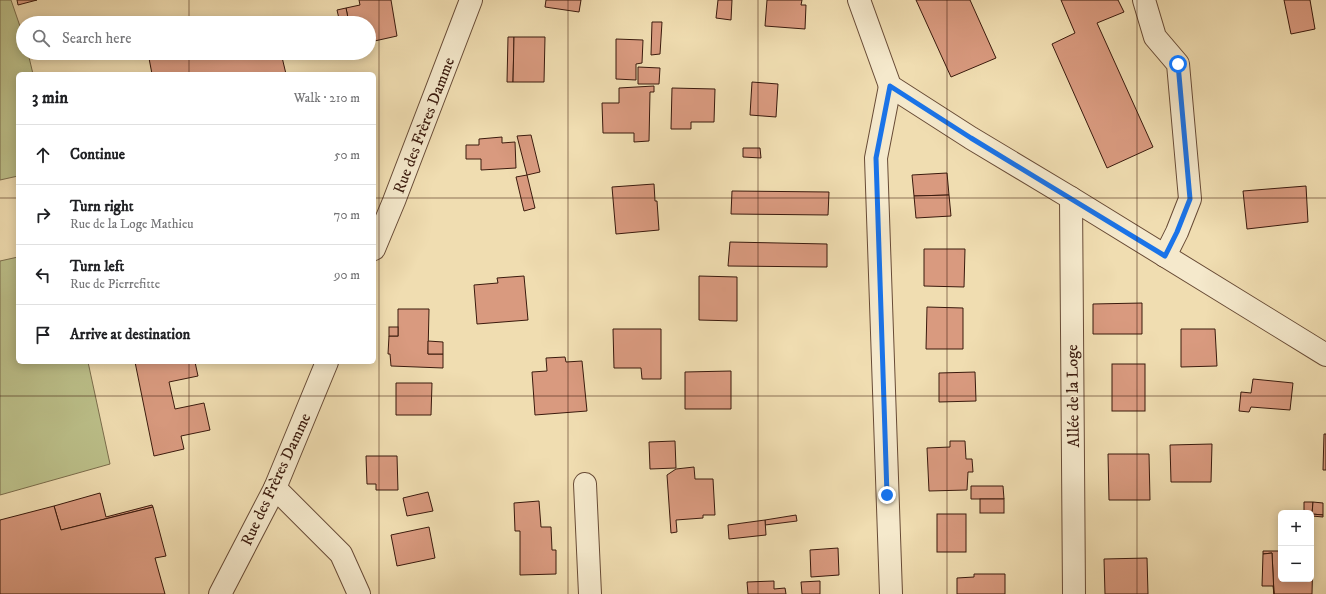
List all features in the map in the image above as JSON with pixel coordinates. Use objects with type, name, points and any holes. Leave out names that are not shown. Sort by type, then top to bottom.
[{"type":"street","name":"Rue des Frères Damme","points":[[376,244],[471,0]]},
{"type":"street","points":[[859,0],[890,86],[876,158],[891,594]]},
{"type":"street","points":[[1144,0],[1155,37],[1178,64],[1190,199],[1177,232],[1165,256]]},
{"type":"street","points":[[890,86],[971,138],[1326,355]]},
{"type":"street","name":"Allée de la Loge","points":[[1071,198],[1074,594]]},
{"type":"street","name":"Rue des Frères Damme","points":[[220,594],[275,488],[326,364]]},
{"type":"street","points":[[585,484],[590,594]]},
{"type":"street","points":[[275,488],[340,554],[359,594]]},
{"type":"green space","points":[[0,0],[11,0],[16,16],[16,60],[30,60],[33,72],[16,72],[16,176],[0,180]]},
{"type":"green space","points":[[16,257],[16,364],[88,364],[110,464],[0,495],[0,261]]},
{"type":"building","points":[[17,0],[37,0],[18,5]]},
{"type":"building","points":[[359,0],[391,0],[397,36],[376,41],[376,16],[348,16],[346,8],[360,5]]},
{"type":"building","points":[[546,0],[581,0],[579,12],[545,7]]},
{"type":"building","points":[[718,0],[732,0],[731,20],[716,18]]},
{"type":"building","points":[[767,0],[802,0],[801,5],[806,5],[805,29],[765,26]]},
{"type":"building","points":[[916,0],[970,0],[996,58],[951,77]]},
{"type":"building","points":[[1061,0],[1118,0],[1124,12],[1097,23],[1153,147],[1107,168],[1052,44],[1075,33]]},
{"type":"building","points":[[1284,0],[1310,0],[1315,29],[1291,34]]},
{"type":"building","points":[[346,8],[348,16],[338,16],[337,10]]},
{"type":"building","points":[[652,22],[662,22],[660,54],[651,55]]},
{"type":"building","points":[[508,37],[514,37],[513,82],[507,82]]},
{"type":"building","points":[[514,37],[545,37],[544,82],[513,82]]},
{"type":"building","points":[[616,39],[643,40],[642,63],[636,64],[636,80],[616,79]]},
{"type":"building","points":[[149,60],[283,60],[286,72],[152,72]]},
{"type":"building","points":[[638,67],[660,68],[659,84],[638,84]]},
{"type":"building","points":[[752,82],[778,84],[776,117],[750,115]]},
{"type":"building","points":[[654,86],[654,92],[650,92],[649,141],[634,142],[634,133],[603,133],[602,103],[619,103],[619,88]]},
{"type":"building","points":[[672,88],[715,89],[714,122],[691,122],[691,129],[671,129]]},
{"type":"building","points":[[531,135],[540,172],[527,175],[517,136]]},
{"type":"building","points":[[502,137],[502,143],[515,142],[516,168],[481,170],[481,159],[466,159],[466,145],[479,145],[479,139]]},
{"type":"building","points":[[743,148],[760,148],[761,158],[743,157]]},
{"type":"building","points":[[947,173],[949,195],[914,196],[912,175]]},
{"type":"building","points":[[527,175],[535,208],[524,211],[516,177]]},
{"type":"building","points":[[654,184],[659,230],[616,234],[612,187]]},
{"type":"building","points":[[1306,186],[1308,222],[1247,229],[1243,191]]},
{"type":"building","points":[[732,191],[829,192],[828,215],[731,214]]},
{"type":"building","points":[[949,195],[951,216],[916,218],[914,196]]},
{"type":"building","points":[[730,242],[827,244],[827,267],[728,266]]},
{"type":"building","points":[[924,249],[965,249],[964,287],[924,286]]},
{"type":"building","points":[[524,276],[528,320],[477,324],[474,285],[498,283],[497,278]]},
{"type":"building","points":[[699,276],[737,277],[737,321],[699,320]]},
{"type":"building","points":[[1142,303],[1142,334],[1093,334],[1093,304]]},
{"type":"building","points":[[927,307],[963,308],[963,349],[926,349]]},
{"type":"building","points":[[398,309],[429,309],[428,354],[443,354],[443,368],[391,366],[390,354],[388,354],[389,336],[398,336]]},
{"type":"building","points":[[389,327],[398,327],[398,336],[389,336]]},
{"type":"building","points":[[613,329],[661,329],[661,379],[642,379],[641,368],[614,368]]},
{"type":"building","points":[[1181,329],[1215,329],[1217,366],[1181,367]]},
{"type":"building","points":[[428,341],[443,342],[443,354],[428,354]]},
{"type":"building","points":[[565,357],[566,362],[582,361],[587,411],[535,415],[532,372],[547,371],[546,358]]},
{"type":"building","points":[[135,364],[195,364],[198,376],[169,382],[175,409],[204,403],[210,430],[181,436],[184,449],[154,456]]},
{"type":"building","points":[[1112,364],[1145,364],[1145,411],[1112,411]]},
{"type":"building","points":[[731,371],[731,409],[685,409],[685,372]]},
{"type":"building","points":[[975,372],[976,401],[939,402],[939,373]]},
{"type":"building","points":[[1253,379],[1293,383],[1290,410],[1251,407],[1249,412],[1239,411],[1241,392],[1251,393]]},
{"type":"building","points":[[396,383],[432,383],[431,415],[396,415]]},
{"type":"building","points":[[1324,434],[1326,434],[1326,470],[1323,470]]},
{"type":"building","points":[[675,441],[676,468],[650,469],[649,442]]},
{"type":"building","points":[[950,441],[965,441],[966,459],[972,459],[973,472],[968,472],[967,490],[929,491],[927,448],[950,447]]},
{"type":"building","points":[[1212,444],[1211,482],[1171,482],[1170,445]]},
{"type":"building","points":[[1108,454],[1149,454],[1150,500],[1109,500]]},
{"type":"building","points":[[366,456],[397,456],[398,490],[376,490],[376,484],[367,484]]},
{"type":"building","points":[[694,467],[695,479],[713,479],[715,515],[703,515],[703,518],[676,520],[677,532],[671,533],[667,475],[676,469]]},
{"type":"building","points":[[971,486],[1003,486],[1004,499],[971,499]]},
{"type":"building","points":[[428,492],[433,511],[407,516],[403,498]]},
{"type":"building","points":[[100,493],[106,517],[152,505],[153,507],[61,530],[54,506]]},
{"type":"building","points":[[980,499],[1004,499],[1004,513],[980,513]]},
{"type":"building","points":[[539,501],[541,527],[551,527],[552,550],[556,550],[556,574],[520,575],[520,531],[515,531],[514,503]]},
{"type":"building","points":[[1304,502],[1313,502],[1312,510],[1304,510]]},
{"type":"building","points":[[1313,502],[1323,503],[1323,515],[1314,514],[1314,510],[1312,510]]},
{"type":"building","points":[[54,506],[61,530],[153,507],[166,556],[155,558],[165,594],[0,594],[0,520]]},
{"type":"building","points":[[937,514],[966,514],[966,552],[937,552]]},
{"type":"building","points":[[1314,514],[1323,515],[1323,517],[1314,516]]},
{"type":"building","points":[[796,515],[797,521],[765,525],[765,520]]},
{"type":"building","points":[[765,520],[766,535],[729,539],[728,525]]},
{"type":"building","points":[[429,527],[435,558],[397,566],[391,535]]},
{"type":"building","points":[[838,548],[839,575],[811,577],[810,550]]},
{"type":"building","points":[[1263,551],[1278,551],[1278,582],[1312,582],[1312,594],[1274,594],[1272,553],[1263,554]]},
{"type":"building","points":[[1272,553],[1274,594],[1273,586],[1262,586],[1263,554]]},
{"type":"building","points":[[1147,558],[1148,594],[1105,594],[1104,559]]},
{"type":"building","points":[[974,574],[1005,574],[1005,594],[957,594],[957,578],[974,577]]},
{"type":"building","points":[[774,581],[774,589],[785,588],[786,594],[748,594],[747,582]]},
{"type":"building","points":[[820,581],[820,594],[802,594],[801,582]]},
{"type":"route","points":[[887,495],[876,158],[890,86],[971,138],[1165,256],[1177,232],[1190,199],[1178,64]]}]
